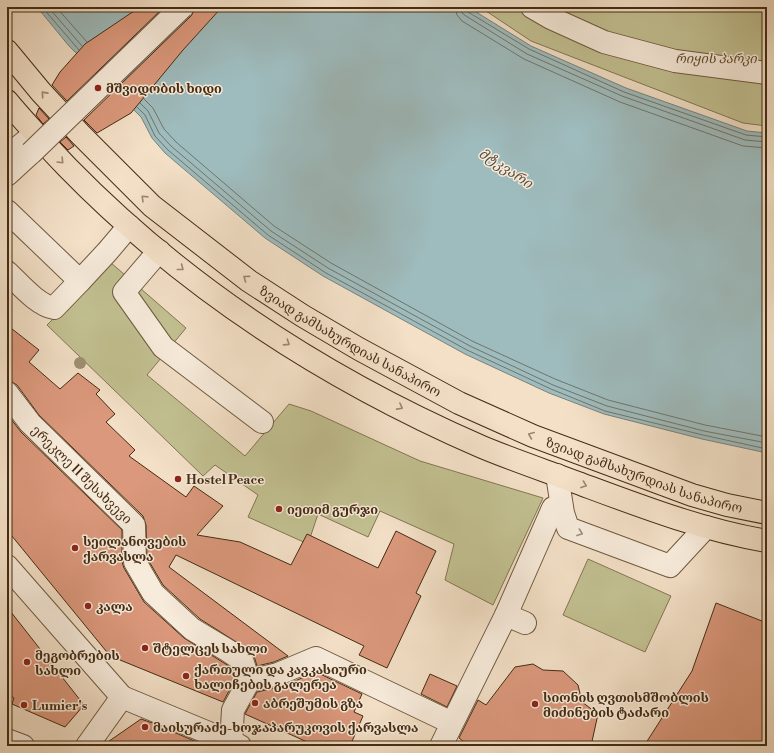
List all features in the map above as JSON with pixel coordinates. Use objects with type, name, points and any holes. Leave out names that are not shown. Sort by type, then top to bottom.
[{"type":"highway","name":"ზვიად გამსახურდიას სანაპირო","points":[[7,50],[41,92],[80,134],[152,206],[249,281],[303,316],[359,349],[459,403],[533,436],[692,495],[727,505],[767,513]]},
{"type":"highway","name":"ზვიად გამსახურდიას სანაპირო","points":[[7,101],[35,134],[99,198],[159,251],[240,313],[352,382],[411,413],[481,446],[627,501],[706,527],[767,541]]},
{"type":"street","points":[[7,175],[182,7]]},
{"type":"street","points":[[532,7],[551,18],[604,42],[675,61],[767,73]]},
{"type":"street","points":[[7,156],[35,134]]},
{"type":"street","points":[[7,211],[80,281]]},
{"type":"street","points":[[7,272],[39,301],[46,306],[54,308],[107,252],[129,226]]},
{"type":"street","points":[[159,251],[124,292],[163,347],[262,422]]},
{"type":"street","name":"ერეკლე II შესახვევი","points":[[7,393],[30,423],[134,525],[135,562],[153,593],[192,629],[242,660],[249,681]]},
{"type":"street","points":[[557,475],[563,513],[568,528],[670,566],[706,527]]},
{"type":"street","points":[[441,746],[506,614],[553,508]]},
{"type":"street","points":[[7,566],[122,697],[235,744],[233,710],[249,681],[278,674],[316,658],[452,722]]},
{"type":"street","points":[[506,614],[526,623]]},
{"type":"street","points":[[87,746],[122,697]]},
{"type":"street","points":[[7,740],[24,746]]},
{"type":"green space","name":"რიყის პარკი","points":[[480,7],[767,7],[767,126],[743,123],[531,41]]},
{"type":"green space","points":[[110,262],[186,328],[147,375],[245,456],[289,404],[311,411],[420,461],[543,498],[493,605],[445,580],[454,544],[380,511],[368,537],[318,514],[308,544],[248,517],[258,495],[215,465],[203,476],[47,325]]},
{"type":"green space","points":[[588,559],[671,596],[645,652],[563,615]]},
{"type":"water","name":"მტკვარი","points":[[37,7],[468,7],[531,46],[626,88],[747,131],[767,133],[767,453],[702,439],[604,414],[549,393],[465,354],[323,276],[265,238],[165,153],[152,138],[141,117],[69,46]]},
{"type":"building","points":[[140,7],[164,7],[67,101],[52,85],[60,72],[85,44]]},
{"type":"building","points":[[194,7],[222,7],[183,50],[131,113],[97,133],[84,120],[191,16],[194,11]]},
{"type":"building","points":[[39,108],[49,119],[43,124],[36,115]]},
{"type":"building","points":[[66,137],[74,146],[68,150],[60,142]]},
{"type":"building","points":[[7,325],[39,350],[29,362],[60,389],[78,373],[100,390],[96,394],[115,414],[106,422],[135,450],[129,456],[186,497],[194,486],[223,506],[197,535],[240,542],[291,565],[307,534],[378,568],[396,531],[436,551],[416,593],[421,596],[387,668],[359,655],[364,646],[176,555],[169,567],[288,656],[274,662],[257,666],[254,656],[249,650],[200,619],[163,585],[147,558],[146,525],[143,516],[39,415],[17,385],[7,381]]},
{"type":"building","points":[[7,414],[21,432],[122,530],[122,562],[144,602],[184,638],[232,668],[235,680],[223,702],[120,660],[106,651],[7,530]]},
{"type":"building","points":[[716,603],[767,623],[767,746],[644,746],[692,671]]},
{"type":"building","points":[[7,607],[84,705],[65,727],[12,704],[14,698],[7,694]]},
{"type":"building","name":"სიონის ღვთისმშობლის მიძინების ტაძარი","points":[[533,664],[543,670],[563,671],[578,685],[582,702],[598,714],[591,746],[469,746],[459,738],[478,700],[486,705],[515,667]]},
{"type":"building","points":[[316,672],[362,694],[354,712],[363,716],[350,746],[316,746],[245,714],[257,692],[283,686]]},
{"type":"building","points":[[430,674],[457,686],[447,707],[421,694]]},
{"type":"building","name":"მაისურაძე-ხოჯაპარუკოვის ქარვასლა","points":[[141,719],[155,724],[206,746],[102,746]]},
{"type":"place","name":"მშვიდობის ხიდი","points":[[98,88]]},
{"type":"place","name":"Hostel Peace","points":[[178,479]]},
{"type":"place","name":"იეთიმ გურჯი","points":[[279,509]]},
{"type":"place","name":"სეილანოვების ქარვასლა","points":[[75,548]]},
{"type":"place","name":"კალა","points":[[88,606]]},
{"type":"place","name":"შტელცეს სახლი","points":[[145,648]]},
{"type":"place","name":"მეგობრების სახლი","points":[[27,662]]},
{"type":"place","name":"ქართული და კავკასიური ხალიჩების გალერეა","points":[[186,676]]},
{"type":"place","name":"აბრეშუმის გზა","points":[[255,703]]},
{"type":"place","name":"სიონის ღვთისმშობლის მიძინების ტაძარი","points":[[535,704]]},
{"type":"place","name":"Lumier's","points":[[24,705]]},
{"type":"place","name":"მაისურაძე-ხოჯაპარუკოვის ქარვასლა","points":[[145,727]]}]
